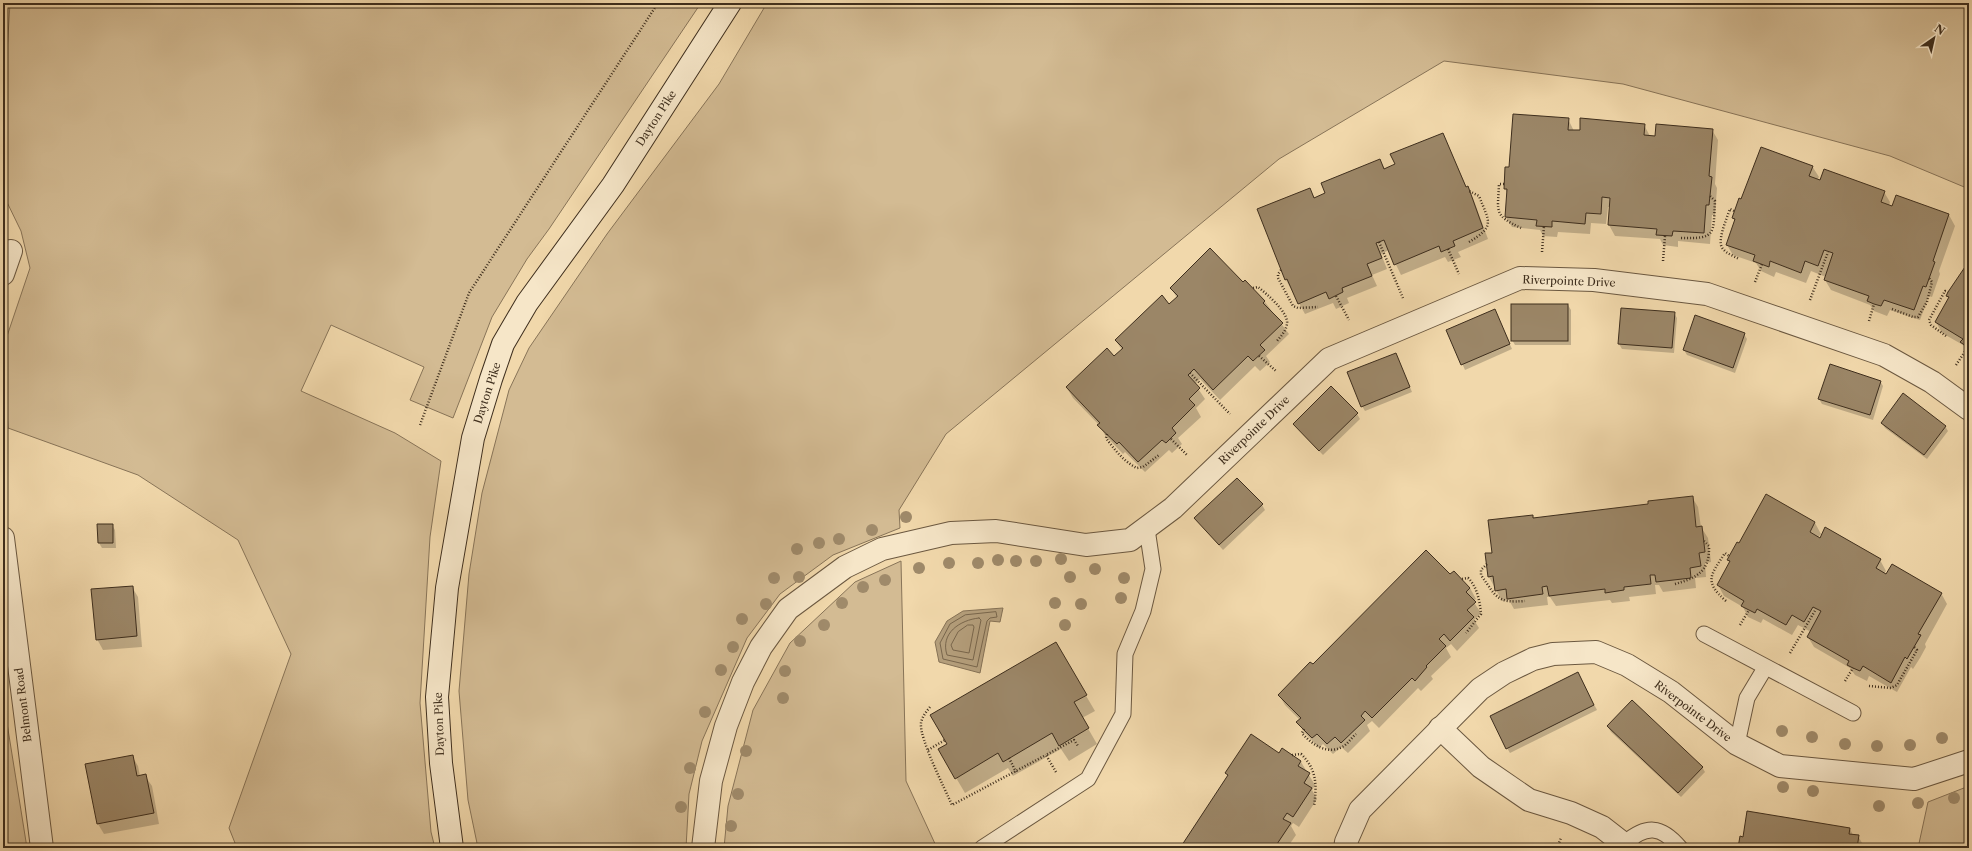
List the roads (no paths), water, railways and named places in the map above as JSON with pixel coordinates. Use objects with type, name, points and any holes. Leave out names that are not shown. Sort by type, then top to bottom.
[{"type":"street","name":"Dayton Pike","points":[[452,848],[441,763],[437,697],[447,588],[473,438],[490,379],[503,344],[527,303],[613,185],[730,3]]},
{"type":"street","points":[[3,274],[11,251]]},
{"type":"street","name":"Riverpointe Drive","points":[[703,848],[711,781],[726,726],[743,682],[761,647],[788,609],[845,567],[882,549],[950,533],[996,531],[1086,545],[1130,540],[1147,529],[1173,508],[1329,359],[1520,278],[1594,280],[1706,294],[1884,355],[1932,382],[1969,409]]},
{"type":"street","name":"Belmont Road","points":[[3,538],[42,848]]},
{"type":"street","name":"Riverpointe Drive","points":[[1345,848],[1346,842],[1360,810],[1480,689],[1504,673],[1533,659],[1553,654],[1596,652],[1626,665],[1671,692],[1737,744],[1780,766],[1914,779],[1969,761]]},
{"type":"street","points":[[1440,728],[1481,767],[1529,800],[1571,813],[1602,828],[1627,846]]},
{"type":"lane","points":[[982,848],[1088,779],[1124,714],[1124,654],[1142,612],[1153,569],[1147,529]]},
{"type":"lane","points":[[1704,634],[1771,671],[1853,713]]},
{"type":"lane","points":[[1737,744],[1747,698],[1771,671]]},
{"type":"lane","points":[[1627,846],[1636,833],[1647,829],[1661,831],[1674,841],[1680,848]]},
{"type":"water","points":[[1003,608],[1000,622],[990,621],[980,673],[939,662],[935,642],[947,621],[963,611]]}]
